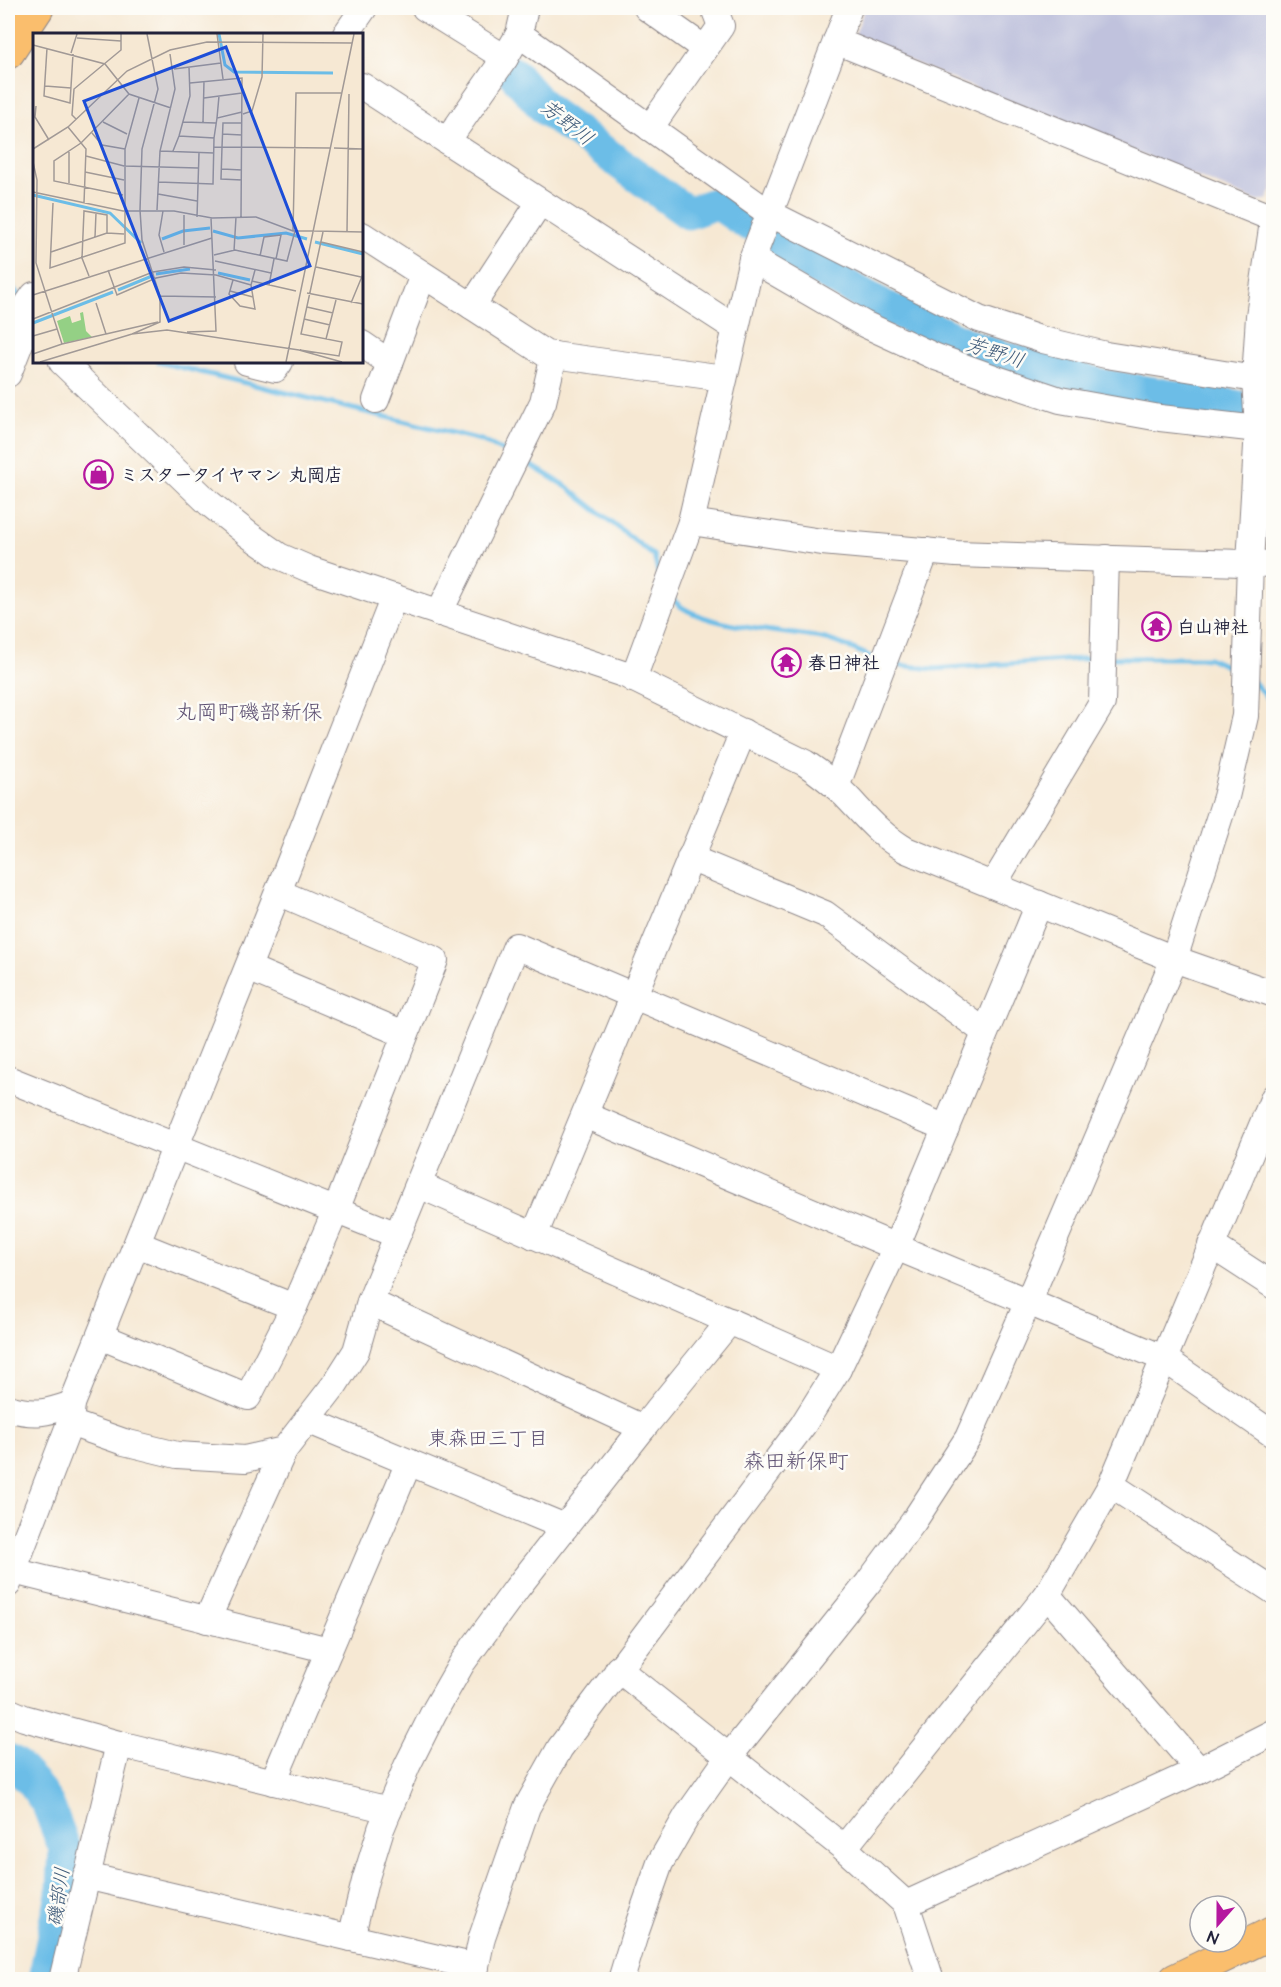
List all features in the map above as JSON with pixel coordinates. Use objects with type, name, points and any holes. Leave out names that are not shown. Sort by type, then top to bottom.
[{"type":"highway","points":[[8,52],[37,8]]},
{"type":"main road","points":[[1175,1980],[1274,1932]]},
{"type":"street","points":[[347,33],[364,8]]},
{"type":"street","points":[[425,8],[505,58]]},
{"type":"street","points":[[447,141],[505,58],[519,34],[525,8]]},
{"type":"street","points":[[647,8],[705,50]]},
{"type":"street","points":[[650,128],[721,26],[714,8]]},
{"type":"street","points":[[633,679],[691,522],[752,259],[849,8]]},
{"type":"street","points":[[519,34],[769,213],[979,320],[1043,340],[1106,355],[1264,378]]},
{"type":"street","points":[[621,1980],[660,1863],[687,1816],[728,1758],[868,1583],[914,1521],[968,1438],[1174,959],[1226,797],[1245,716],[1262,563],[1266,429],[1259,316],[1273,216],[836,41]]},
{"type":"street","points":[[363,87],[735,328]]},
{"type":"street","points":[[472,306],[540,202]]},
{"type":"street","points":[[363,236],[546,354],[724,378]]},
{"type":"street","points":[[752,259],[864,324],[936,357],[1060,400],[1160,418],[1266,429]]},
{"type":"street","points":[[376,400],[423,275]]},
{"type":"street","points":[[8,374],[21,326],[33,297]]},
{"type":"street","points":[[363,345],[390,363]]},
{"type":"street","points":[[439,612],[543,402],[554,355]]},
{"type":"street","points":[[63,363],[209,503],[279,556],[309,569],[633,679],[805,763],[836,787],[870,823],[891,841],[906,850],[1174,959],[1274,994]]},
{"type":"street","points":[[251,363],[275,369],[278,363]]},
{"type":"street","points":[[691,522],[822,542],[956,554],[1262,563]]},
{"type":"street","points":[[836,787],[926,551]]},
{"type":"street","points":[[993,885],[1102,703],[1106,558]]},
{"type":"street","points":[[329,1650],[207,1620],[10,1577],[100,1336],[394,597]]},
{"type":"street","points":[[534,1236],[742,732]]},
{"type":"street","points":[[690,858],[825,914],[986,1032]]},
{"type":"street","points":[[100,1336],[248,1397],[294,1307],[336,1210],[435,960],[278,892]]},
{"type":"street","points":[[86,1876],[351,1938],[475,1973],[482,1937],[527,1807],[560,1748],[803,1425],[838,1369],[896,1247],[1039,904]]},
{"type":"street","points":[[207,1620],[284,1450],[335,1384],[356,1351],[370,1302],[516,946],[946,1128]]},
{"type":"street","points":[[248,968],[404,1034]]},
{"type":"street","points":[[8,1078],[397,1235]]},
{"type":"street","points":[[844,1848],[1047,1595],[1111,1485],[1211,1245],[1267,1133],[1274,1097]]},
{"type":"street","points":[[585,1115],[1163,1358],[1274,1435]]},
{"type":"street","points":[[419,1185],[838,1369]]},
{"type":"street","points":[[137,1244],[294,1307]]},
{"type":"street","points":[[1211,1245],[1274,1286]]},
{"type":"street","points":[[370,1302],[643,1428]]},
{"type":"street","points":[[351,1938],[365,1881],[389,1810],[407,1766],[462,1663],[564,1527],[730,1322]]},
{"type":"street","points":[[8,1408],[27,1414],[71,1413],[124,1442],[177,1455],[245,1459],[284,1450]]},
{"type":"street","points":[[307,1420],[564,1527]]},
{"type":"street","points":[[273,1782],[409,1462]]},
{"type":"street","points":[[1111,1485],[1274,1591]]},
{"type":"street","points":[[1047,1595],[1199,1770]]},
{"type":"street","points":[[618,1669],[844,1848],[906,1904],[931,1980]]},
{"type":"street","points":[[8,1712],[119,1744],[389,1810]]},
{"type":"street","points":[[906,1904],[1199,1770],[1274,1732]]},
{"type":"street","points":[[62,1980],[119,1744]]},
{"type":"shaded area","points":[[865,8],[1273,8],[1273,186],[1268,199],[1259,202],[853,39]]},
{"type":"waterway","name":"芳野川","points":[[513,73],[545,109],[688,213],[717,203],[748,224]]},
{"type":"waterway","name":"芳野川","points":[[775,242],[810,265],[882,305],[979,350],[1102,385],[1236,406]]},
{"type":"waterway","points":[[8,284],[24,299]]},
{"type":"waterway","points":[[163,363],[481,440],[511,455]]},
{"type":"waterway","points":[[522,460],[567,487],[654,556],[660,580]]},
{"type":"waterway","points":[[672,598],[683,608],[699,616],[741,626],[821,638],[878,660]]},
{"type":"waterway","points":[[889,664],[933,669],[1095,658]]},
{"type":"waterway","points":[[1110,658],[1209,658],[1239,672]]},
{"type":"waterway","points":[[1254,682],[1274,707]]},
{"type":"waterway","name":"磯部川","points":[[8,1760],[14,1763],[33,1783],[48,1805],[65,1849],[63,1890],[44,1980]]},
{"type":"place","name":"ミスタータイヤマン 丸岡店","points":[[99,475]]},
{"type":"place","name":"白山神社","points":[[1156,627]]},
{"type":"place","name":"春日神社","points":[[787,663]]},
{"type":"district","name":"丸岡町磯部新保","points":[[249,712]]},
{"type":"district","name":"東森田三丁目","points":[[488,1439]]},
{"type":"district","name":"森田新保町","points":[[796,1461]]}]
